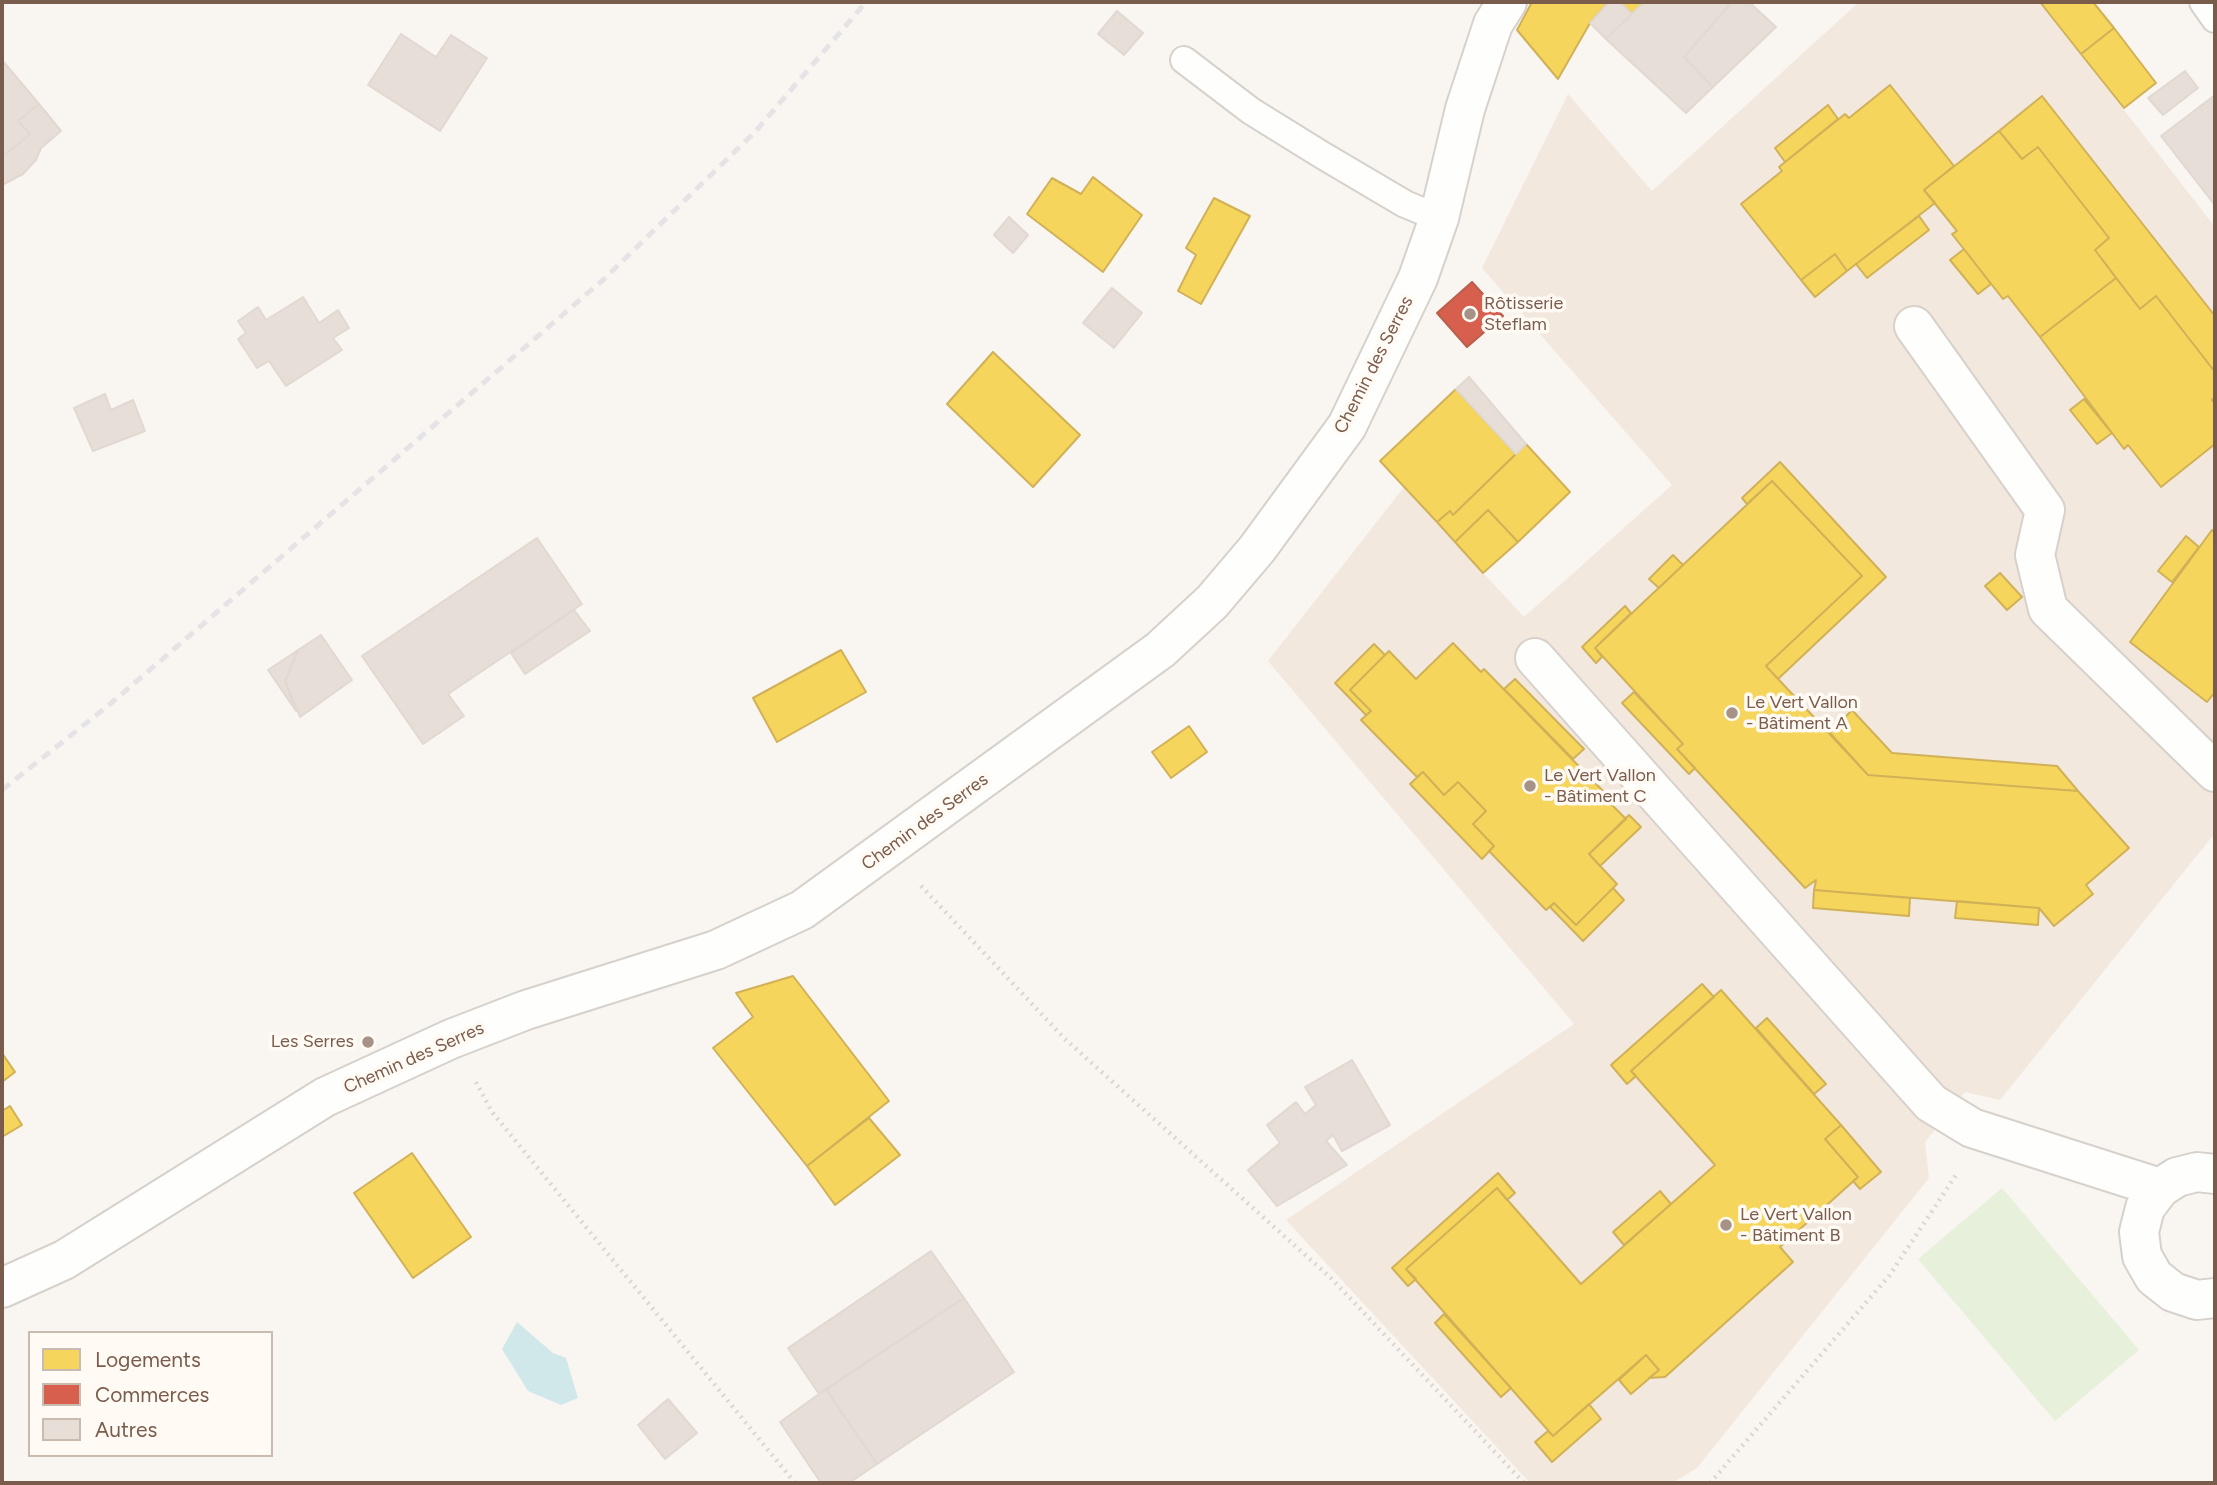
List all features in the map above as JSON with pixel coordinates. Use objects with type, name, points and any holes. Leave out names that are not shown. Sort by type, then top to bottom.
[{"type":"street","name":"Chemin des Serres","points":[[2,1288],[64,1260],[325,1097],[451,1039],[526,1010],[716,950],[802,910],[1142,665],[1212,602],[1257,549],[1347,426],[1418,278],[1439,218],[1465,109],[1493,24],[1507,2]]},
{"type":"street","points":[[1914,326],[2045,510],[2035,555],[2048,609],[2215,772]]},
{"type":"street","points":[[1535,658],[1931,1103],[1972,1128],[2160,1188]]},
{"type":"street","points":[[2215,1174],[2197,1172],[2177,1177],[2160,1188],[2145,1208],[2139,1232],[2142,1256],[2154,1277],[2173,1292],[2197,1300],[2215,1298]]},
{"type":"lane","points":[[2203,2],[2215,19]]},
{"type":"lane","points":[[1184,60],[1251,111],[1322,156],[1405,204],[1439,218]]},
{"type":"path","points":[[886,850],[1065,1040],[1332,1279],[1524,1483]]},
{"type":"path","points":[[451,1039],[492,1112],[795,1483]]},
{"type":"path","points":[[1710,1483],[1889,1276],[1955,1179],[1972,1128]]},
{"type":"shaded area","points":[[1859,2],[2040,2],[2215,227],[2215,833],[2000,1100],[1965,1092],[1925,1142],[1929,1178],[1697,1468],[1672,1483],[1530,1483],[1286,1220],[1574,1024],[1268,661],[1404,487],[1524,617],[1672,485],[1482,268],[1568,94],[1652,191]]},
{"type":"green space","points":[[2002,1188],[2139,1350],[2055,1421],[1918,1259]]},
{"type":"water","points":[[517,1322],[553,1353],[566,1358],[578,1398],[561,1405],[528,1391],[502,1349]]},
{"type":"building: Logements","points":[[1532,2],[1609,2],[1590,23],[1558,79],[1517,30]]},
{"type":"building: Logements","points":[[1620,2],[1644,2],[1632,14]]},
{"type":"building: Logements","points":[[2040,2],[2093,2],[2114,28],[2081,54]]},
{"type":"building: Logements","points":[[2114,28],[2156,83],[2124,108],[2081,54]]},
{"type":"building: Logements","points":[[1890,85],[1954,166],[1924,190],[1935,203],[1847,271],[1835,254],[1801,280],[1741,204],[1782,171],[1779,167],[1845,114],[1849,118]]},
{"type":"building: Logements","points":[[2042,96],[2215,316],[2215,372],[2156,296],[2140,309],[2095,250],[2109,238],[2038,147],[2022,159],[1999,131]]},
{"type":"building: Logements","points":[[1828,105],[1838,119],[1785,162],[1775,148]]},
{"type":"building: Logements","points":[[1999,131],[2022,159],[2038,147],[2109,238],[2095,250],[2116,278],[2040,337],[2008,296],[2003,299],[1952,234],[1957,231],[1924,190]]},
{"type":"building: Logements","points":[[1093,177],[1142,215],[1103,272],[1027,214],[1052,178],[1081,194]]},
{"type":"building: Logements","points":[[1214,198],[1250,216],[1201,304],[1178,291],[1196,255],[1186,248]]},
{"type":"building: Logements","points":[[1919,216],[1929,230],[1867,278],[1856,264]]},
{"type":"building: Logements","points":[[1964,249],[1991,284],[1978,294],[1950,260]]},
{"type":"building: Logements","points":[[1835,254],[1847,271],[1815,297],[1801,280]]},
{"type":"building: Logements","points":[[2116,278],[2140,309],[2156,296],[2215,372],[2215,397],[2212,400],[2215,404],[2215,444],[2161,487],[2128,445],[2124,449],[2040,337]]},
{"type":"building: Logements","points":[[993,352],[1080,435],[1033,487],[947,404]]},
{"type":"building: Logements","points":[[1456,389],[1516,454],[1453,515],[1450,511],[1437,522],[1380,461]]},
{"type":"building: Logements","points":[[2084,399],[2112,433],[2097,444],[2070,410]]},
{"type":"building: Logements","points":[[1526,444],[1570,492],[1518,542],[1488,510],[1455,542],[1437,522],[1450,511],[1453,515]]},
{"type":"building: Logements","points":[[1780,462],[1886,577],[1778,679],[1766,666],[1862,576],[1772,481],[1747,504],[1742,498]]},
{"type":"building: Logements","name":"Le Vert Vallon - Bâtiment A","points":[[1772,481],[1862,576],[1766,666],[1868,775],[2078,791],[2129,848],[2086,885],[2093,894],[2054,926],[2039,908],[1814,890],[1816,880],[1805,888],[1677,749],[1683,744],[1595,648]]},
{"type":"building: Logements","points":[[1488,510],[1518,542],[1483,573],[1455,542]]},
{"type":"building: Logements","points":[[2212,530],[2215,533],[2215,692],[2207,702],[2130,642]]},
{"type":"building: Logements","points":[[2186,536],[2199,547],[2172,582],[2158,571]]},
{"type":"building: Logements","points":[[1673,555],[1683,565],[1659,588],[1649,579]]},
{"type":"building: Logements","points":[[2000,573],[2022,597],[2007,610],[1985,586]]},
{"type":"building: Logements","points":[[1625,606],[1631,613],[1595,648],[1602,657],[1596,663],[1582,647]]},
{"type":"building: Logements","name":"Le Vert Vallon - Bâtiment C","points":[[1453,643],[1481,672],[1484,669],[1603,791],[1600,793],[1626,819],[1589,854],[1617,884],[1576,925],[1554,903],[1546,910],[1489,851],[1494,846],[1473,824],[1486,811],[1458,782],[1444,795],[1423,772],[1417,777],[1361,720],[1371,711],[1350,690],[1389,651],[1416,679]]},
{"type":"building: Logements","points":[[1374,644],[1385,655],[1350,690],[1371,711],[1366,715],[1335,683]]},
{"type":"building: Logements","points":[[841,650],[866,692],[777,742],[753,698]]},
{"type":"building: Logements","points":[[1515,679],[1584,749],[1573,759],[1504,689]]},
{"type":"building: Logements","points":[[1634,692],[1683,744],[1677,749],[1695,768],[1689,774],[1622,703]]},
{"type":"building: Logements","points":[[1852,710],[1892,753],[2057,766],[2078,791],[1868,775],[1830,733]]},
{"type":"building: Logements","points":[[1189,726],[1207,752],[1171,778],[1152,752]]},
{"type":"building: Logements","points":[[1423,772],[1444,795],[1458,782],[1486,811],[1473,824],[1494,846],[1482,859],[1410,784]]},
{"type":"building: Logements","points":[[1629,815],[1641,827],[1600,866],[1589,854]]},
{"type":"building: Logements","points":[[1613,888],[1624,900],[1583,941],[1550,907],[1554,903],[1576,925]]},
{"type":"building: Logements","points":[[1814,890],[1910,898],[1909,916],[1813,908]]},
{"type":"building: Logements","points":[[1957,901],[2039,908],[2038,925],[1955,918]]},
{"type":"building: Logements","points":[[793,976],[889,1101],[807,1166],[713,1048],[753,1017],[736,993]]},
{"type":"building: Logements","points":[[1702,984],[1714,997],[1631,1071],[1636,1076],[1627,1084],[1611,1065]]},
{"type":"building: Logements","name":"Le Vert Vallon - Bâtiment B","points":[[1721,990],[1841,1125],[1825,1139],[1858,1177],[1780,1247],[1793,1262],[1665,1377],[1649,1378],[1659,1370],[1646,1355],[1553,1436],[1406,1269],[1497,1188],[1581,1284],[1715,1165],[1631,1071]]},
{"type":"building: Logements","points":[[1767,1018],[1826,1084],[1814,1094],[1756,1028]]},
{"type":"building: Logements","points":[[2,1053],[15,1072],[2,1082]]},
{"type":"building: Logements","points":[[10,1106],[22,1125],[2,1137],[2,1111]]},
{"type":"building: Logements","points":[[869,1118],[900,1155],[835,1205],[807,1166]]},
{"type":"building: Logements","points":[[1841,1125],[1881,1172],[1860,1189],[1853,1181],[1858,1177],[1825,1139]]},
{"type":"building: Logements","points":[[412,1153],[471,1237],[413,1278],[354,1193]]},
{"type":"building: Logements","points":[[1498,1173],[1515,1193],[1507,1200],[1497,1188],[1406,1269],[1416,1279],[1408,1286],[1392,1268]]},
{"type":"building: Logements","points":[[1660,1191],[1671,1204],[1624,1245],[1613,1232]]},
{"type":"building: Logements","points":[[1444,1314],[1511,1388],[1501,1397],[1435,1323]]},
{"type":"building: Logements","points":[[1646,1355],[1659,1370],[1631,1394],[1619,1380]]},
{"type":"building: Logements","points":[[1589,1404],[1601,1419],[1552,1462],[1535,1442],[1548,1431],[1553,1436]]},
{"type":"building: Commerces","name":"Rôtisserie Steflam","points":[[1472,282],[1503,316],[1467,347],[1437,313]]},
{"type":"building: Autres","points":[[1609,2],[1620,2],[1632,14],[1606,39],[1590,23]]},
{"type":"building: Autres","points":[[1644,2],[1732,2],[1684,57],[1713,87],[1686,113],[1606,39]]},
{"type":"building: Autres","points":[[1732,2],[1749,2],[1776,27],[1713,87],[1684,57]]},
{"type":"building: Autres","points":[[1117,11],[1143,33],[1124,55],[1098,34]]},
{"type":"building: Autres","points":[[401,34],[436,57],[451,35],[487,58],[440,131],[368,85]]},
{"type":"building: Autres","points":[[2,60],[39,104],[18,121],[30,134],[2,157]]},
{"type":"building: Autres","points":[[2185,71],[2198,88],[2163,115],[2148,98]]},
{"type":"building: Autres","points":[[2215,95],[2215,203],[2214,204],[2161,136]]},
{"type":"building: Autres","points":[[39,104],[61,131],[41,148],[36,160],[23,174],[2,185],[2,157],[30,134],[18,121]]},
{"type":"building: Autres","points":[[1009,217],[1028,235],[1013,253],[994,235]]},
{"type":"building: Autres","points":[[1112,288],[1142,313],[1114,348],[1083,323]]},
{"type":"building: Autres","points":[[303,297],[319,323],[338,310],[349,328],[333,338],[342,350],[286,386],[269,361],[257,368],[238,339],[246,333],[238,321],[258,307],[266,320]]},
{"type":"building: Autres","points":[[1469,377],[1526,444],[1516,454],[1456,389]]},
{"type":"building: Autres","points":[[105,394],[111,410],[133,400],[145,431],[93,451],[74,408]]},
{"type":"building: Autres","points":[[537,538],[582,604],[448,694],[464,716],[423,744],[362,656]]},
{"type":"building: Autres","points":[[574,610],[590,631],[525,674],[511,653]]},
{"type":"building: Autres","points":[[321,635],[352,680],[300,717],[285,681],[298,650]]},
{"type":"building: Autres","points":[[298,650],[285,681],[296,711],[268,670]]},
{"type":"building: Autres","points":[[1352,1060],[1390,1125],[1342,1151],[1333,1135],[1326,1141],[1347,1165],[1277,1206],[1248,1170],[1280,1143],[1267,1125],[1296,1102],[1305,1114],[1316,1105],[1305,1087]]},
{"type":"building: Autres","points":[[931,1251],[964,1298],[819,1394],[788,1348]]},
{"type":"building: Autres","points":[[964,1298],[1014,1372],[877,1464],[826,1389]]},
{"type":"building: Autres","points":[[826,1389],[877,1464],[849,1483],[821,1483],[780,1422]]},
{"type":"building: Autres","points":[[668,1399],[697,1433],[665,1459],[638,1425]]},
{"type":"railway","points":[[2,790],[109,705],[603,280],[755,132],[866,2]]},
{"type":"place","name":"Rôtisserie Steflam","points":[[1470,314]]},
{"type":"place","name":"Le Vert Vallon - Bâtiment A","points":[[1732,713]]},
{"type":"place","name":"Le Vert Vallon - Bâtiment C","points":[[1530,786]]},
{"type":"place","name":"Les Serres","points":[[368,1042]]},
{"type":"place","name":"Le Vert Vallon - Bâtiment B","points":[[1726,1225]]}]
